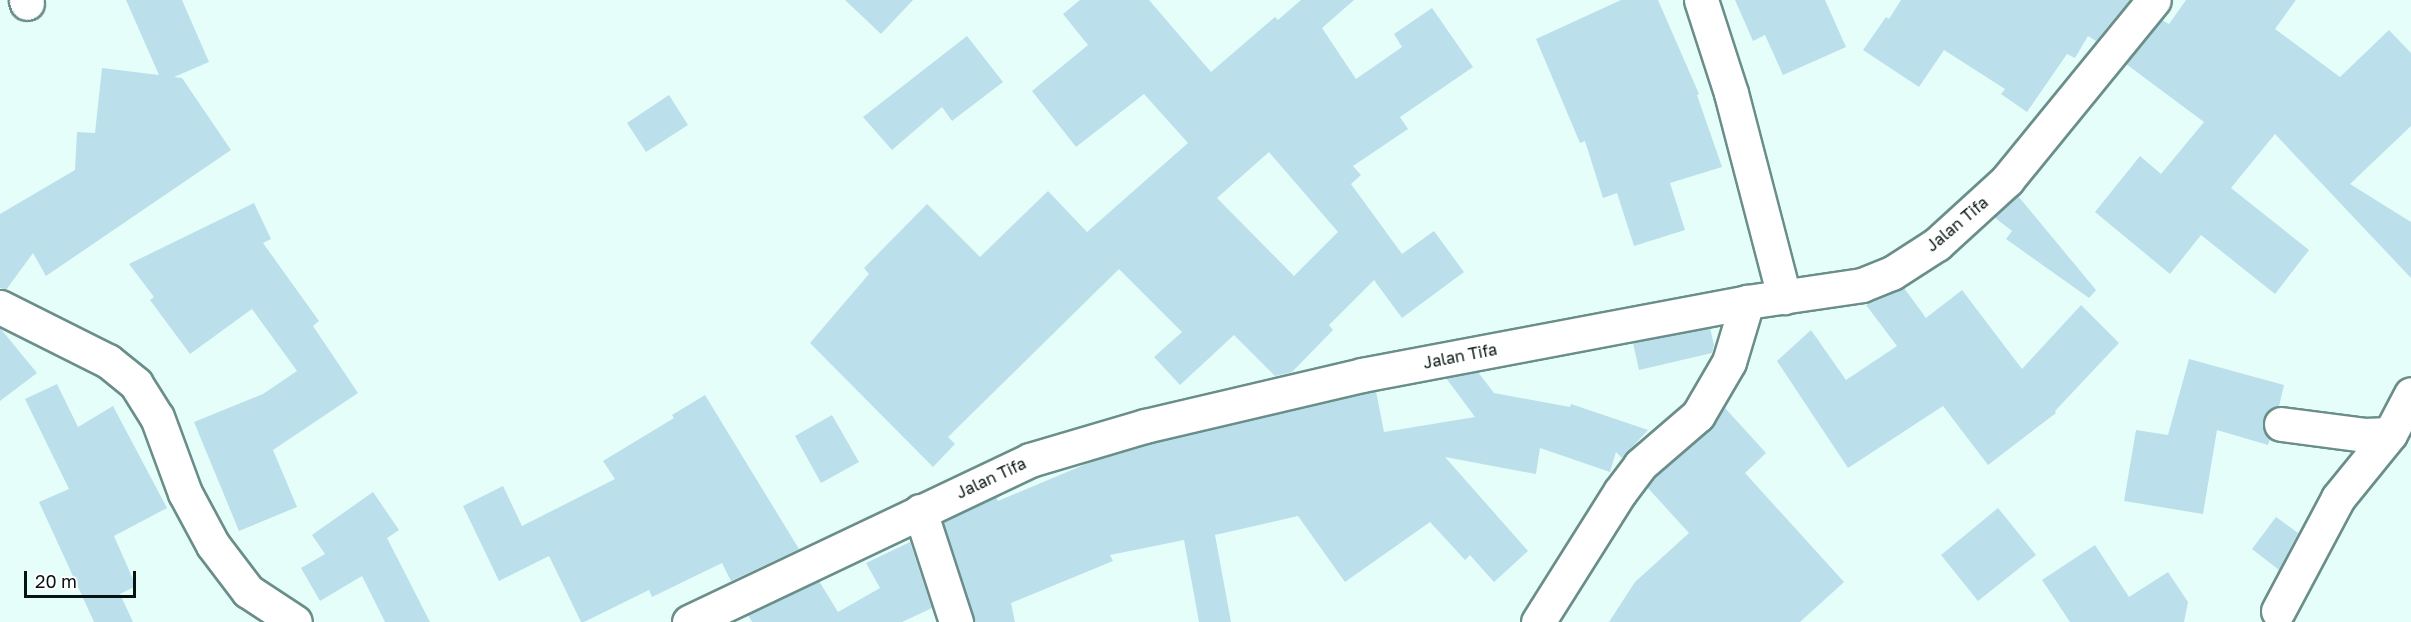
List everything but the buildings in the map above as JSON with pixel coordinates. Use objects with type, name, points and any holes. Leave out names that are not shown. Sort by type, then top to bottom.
[{"type":"street","points":[[1701,0],[1731,93],[1784,297]]},
{"type":"street","name":"Jalan Tifa","points":[[688,622],[1030,460],[1145,426],[1362,375],[1747,302],[1862,285],[1892,273],[1937,244],[2007,180],[2154,0]]},
{"type":"street","points":[[1538,622],[1620,492],[1640,465],[1698,415],[1729,362],[1747,302]]},
{"type":"street","points":[[0,307],[108,361],[136,384],[157,417],[185,493],[213,545],[248,591],[295,622]]},
{"type":"street","points":[[2278,611],[2338,498],[2390,434],[2411,394]]},
{"type":"street","points":[[2281,424],[2364,435],[2390,434]]},
{"type":"street","points":[[920,511],[956,622]]}]
